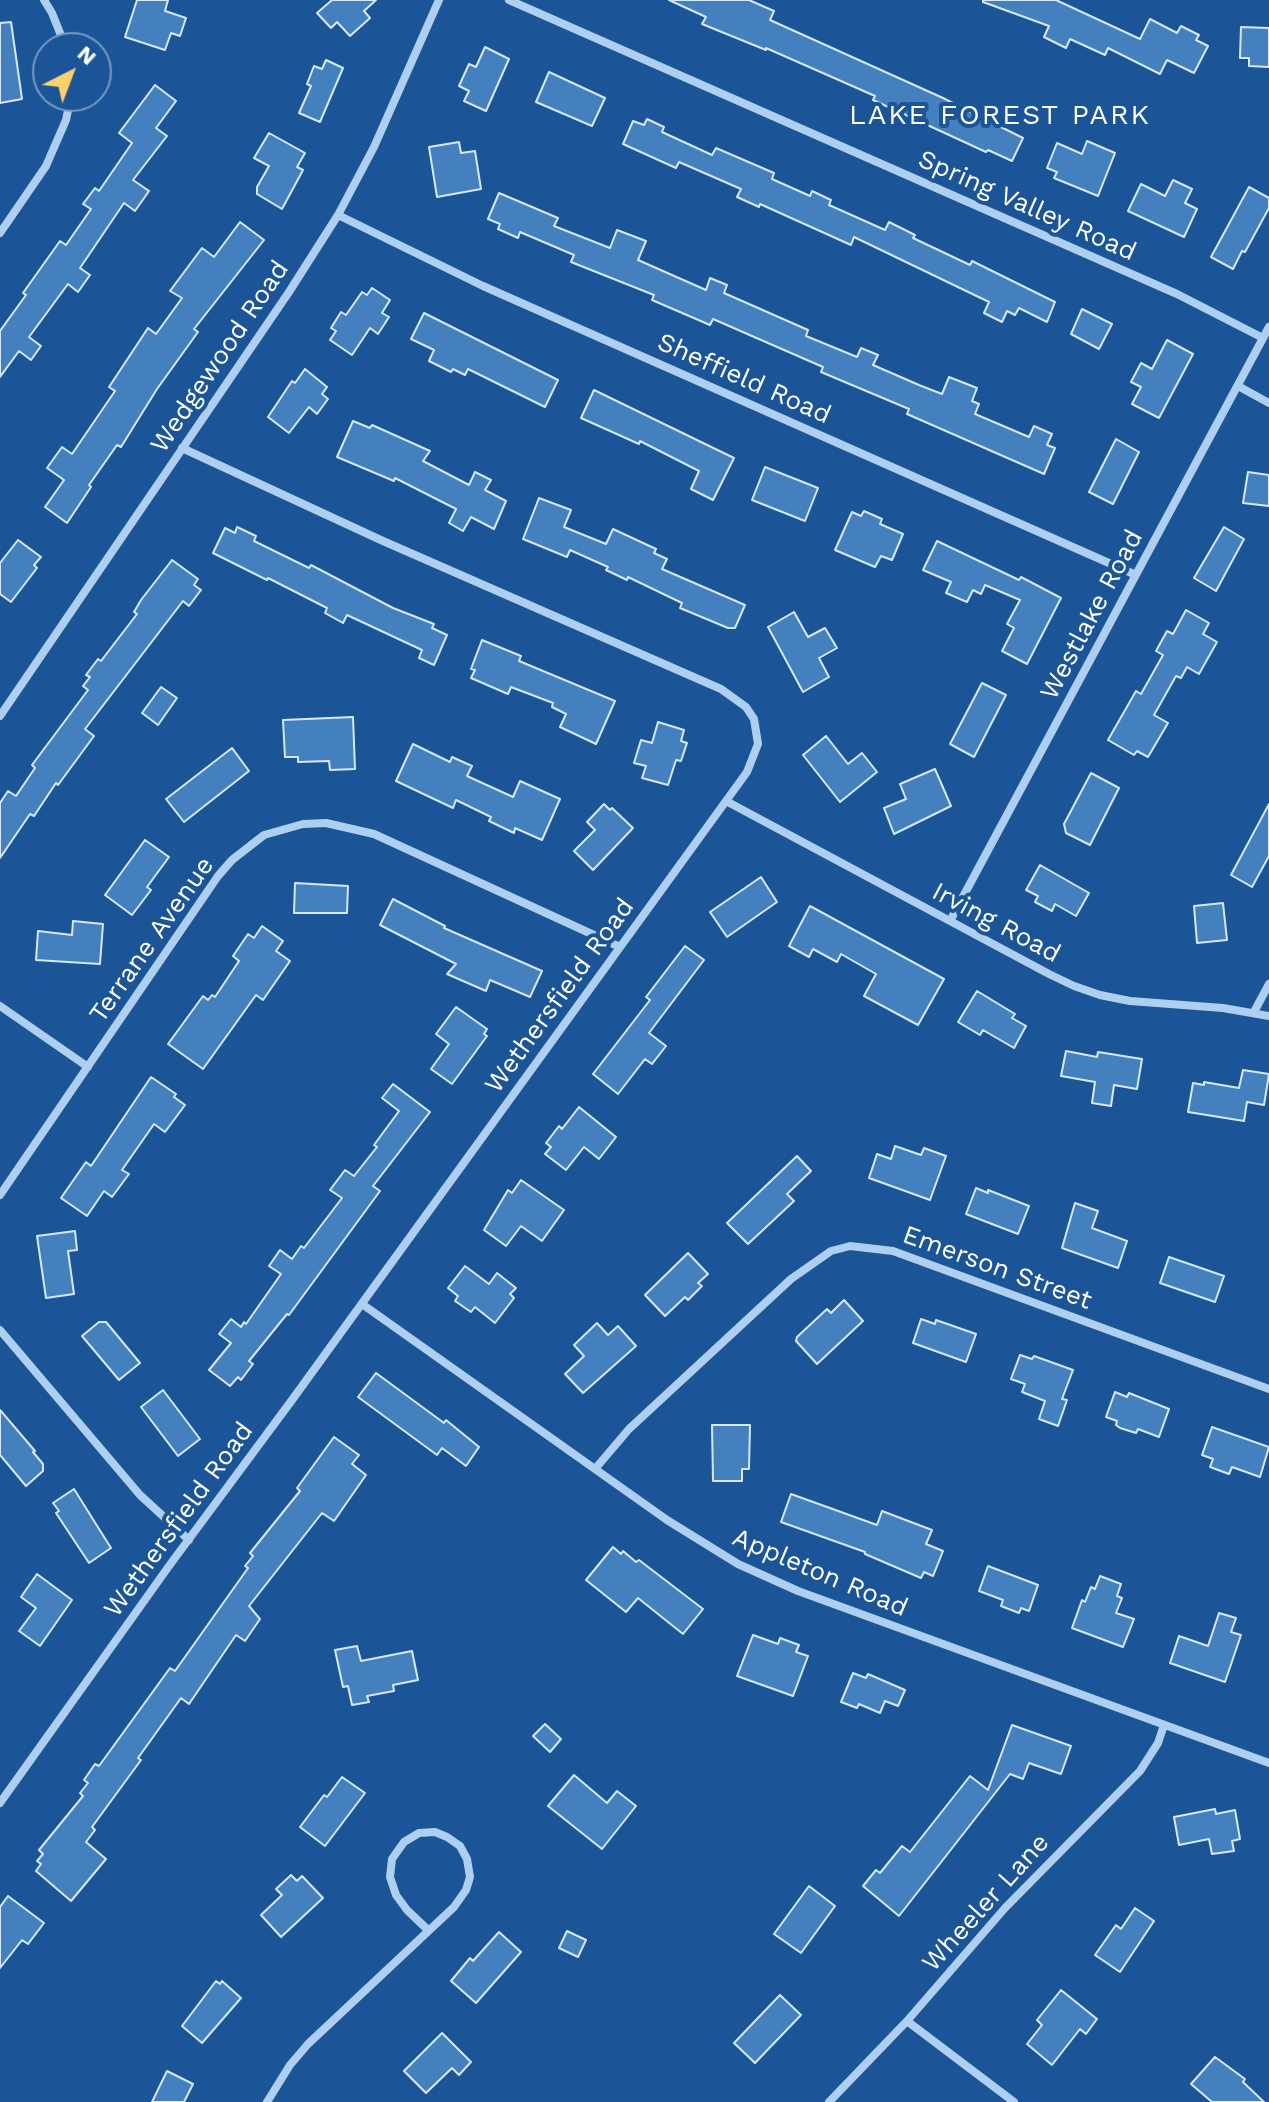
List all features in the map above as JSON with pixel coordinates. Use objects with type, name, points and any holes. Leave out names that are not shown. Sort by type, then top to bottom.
[{"type":"street","points":[[44,0],[59,32]]},
{"type":"street","name":"Wedgewood Road","points":[[0,716],[289,292],[338,215],[374,147],[439,0]]},
{"type":"street","name":"Spring Valley Road","points":[[509,0],[1177,294],[1263,338]]},
{"type":"street","points":[[0,233],[46,166],[68,112]]},
{"type":"street","name":"Sheffield Road","points":[[338,215],[483,286],[1136,575]]},
{"type":"street","name":"Westlake Road","points":[[950,921],[1269,327]]},
{"type":"street","points":[[1238,386],[1269,403]]},
{"type":"street","name":"Wethersfield Road","points":[[0,1803],[747,772],[758,744],[754,719],[746,707],[721,689],[383,541],[182,448]]},
{"type":"street","name":"Irving Road","points":[[726,801],[1049,974],[1100,995],[1269,1016]]},
{"type":"street","name":"Terrane Avenue","points":[[0,1195],[218,876],[264,835],[282,828],[326,823],[374,834],[620,947]]},
{"type":"street","points":[[1254,1012],[1269,984]]},
{"type":"street","points":[[0,1006],[88,1067]]},
{"type":"street","name":"Emerson Street","points":[[595,1469],[629,1429],[791,1279],[831,1251],[850,1246],[893,1251],[1269,1389]]},
{"type":"street","name":"Appleton Road","points":[[362,1304],[704,1544],[767,1578],[1269,1763]]},
{"type":"street","points":[[0,1330],[140,1495],[189,1540]]},
{"type":"street","name":"Wheeler Lane","points":[[829,2102],[907,2021],[1005,1908],[1140,1771],[1158,1743],[1164,1725]]},
{"type":"street","points":[[267,2102],[290,2065],[308,2044],[454,1907],[466,1890],[470,1877],[467,1859],[460,1846],[435,1832],[419,1833],[404,1842],[392,1859],[390,1877],[396,1895],[428,1930]]},
{"type":"street","points":[[907,2021],[1014,2102]]},
{"type":"building","points":[[137,0],[168,0],[165,11],[186,18],[180,36],[171,33],[165,50],[125,37]]},
{"type":"building","points":[[332,0],[376,0],[364,11],[370,18],[350,36],[337,22],[331,28],[317,13]]},
{"type":"building","points":[[669,0],[749,0],[774,11],[770,20],[943,98],[1023,138],[1012,161],[988,150],[986,152],[873,100],[875,96],[766,48],[702,24],[706,17]]},
{"type":"building","points":[[983,0],[1056,0],[1140,39],[1150,19],[1177,33],[1181,26],[1199,35],[1196,40],[1208,46],[1194,73],[1167,60],[1160,74],[1108,48],[1105,55],[1070,39],[1066,48],[1044,37],[1049,26]]},
{"type":"building","points":[[11,22],[22,99],[0,103],[0,23]]},
{"type":"building","points":[[1241,27],[1269,28],[1269,67],[1249,66],[1249,58],[1240,58]]},
{"type":"building","points":[[485,47],[509,59],[486,111],[464,101],[469,91],[459,86],[469,64],[476,67]]},
{"type":"building","points":[[326,60],[343,68],[320,122],[299,113],[311,86],[307,84],[314,66],[322,69]]},
{"type":"building","points":[[549,72],[605,98],[592,126],[536,102]]},
{"type":"building","points":[[155,85],[176,101],[156,128],[167,136],[133,180],[149,191],[135,211],[124,203],[80,268],[90,275],[78,292],[68,284],[29,337],[41,346],[31,360],[19,351],[0,377],[0,331],[60,241],[66,245],[91,209],[83,204],[95,188],[99,191],[132,143],[119,133]]},
{"type":"building","points":[[647,119],[664,127],[662,132],[712,155],[716,148],[774,173],[772,179],[810,196],[812,191],[831,200],[829,205],[885,230],[889,222],[915,235],[913,238],[970,265],[972,261],[1055,302],[1047,322],[1019,308],[1015,315],[1007,311],[1002,322],[984,313],[989,302],[854,237],[851,245],[760,204],[759,207],[737,197],[741,189],[679,162],[676,168],[623,144],[633,121],[644,125]]},
{"type":"building","points":[[269,133],[305,153],[297,167],[303,170],[282,209],[257,194],[257,187],[269,166],[254,158]]},
{"type":"building","points":[[1087,141],[1115,153],[1098,196],[1054,178],[1057,172],[1047,168],[1057,143],[1082,154]]},
{"type":"building","points":[[459,142],[461,153],[475,151],[481,189],[437,197],[429,147]]},
{"type":"building","points":[[1173,180],[1192,189],[1185,203],[1197,209],[1184,237],[1128,211],[1141,184],[1165,196]]},
{"type":"building","points":[[1249,187],[1269,198],[1269,208],[1233,269],[1211,257]]},
{"type":"building","points":[[499,193],[558,218],[554,226],[610,248],[617,230],[646,241],[638,260],[706,290],[710,278],[727,285],[724,293],[808,330],[806,336],[857,357],[861,348],[878,355],[873,365],[919,385],[942,394],[949,377],[977,388],[972,401],[979,404],[975,414],[1029,437],[1034,426],[1052,434],[1047,445],[1055,448],[1044,474],[907,414],[909,409],[821,372],[823,367],[713,319],[710,325],[652,300],[654,295],[571,262],[574,255],[520,232],[518,238],[498,229],[500,224],[488,219]]},
{"type":"building","points":[[240,222],[264,240],[194,329],[198,332],[121,447],[117,445],[89,485],[91,487],[67,523],[45,507],[64,480],[47,468],[62,447],[72,454],[115,391],[109,387],[148,328],[156,334],[182,298],[170,291],[202,248],[214,257]]},
{"type":"building","points":[[372,288],[390,300],[382,313],[389,317],[378,334],[370,328],[352,355],[330,340],[336,331],[331,328],[341,312],[346,315],[362,292],[367,295]]},
{"type":"building","points":[[1082,309],[1112,324],[1099,349],[1071,334]]},
{"type":"building","points":[[424,313],[558,380],[545,407],[468,369],[465,375],[429,361],[434,350],[411,339]]},
{"type":"building","points":[[1167,340],[1193,354],[1159,418],[1132,404],[1141,387],[1131,382],[1141,363],[1152,369]]},
{"type":"building","points":[[305,369],[327,387],[322,394],[328,399],[317,414],[309,407],[289,433],[268,417],[292,381],[295,383]]},
{"type":"building","points":[[594,390],[734,458],[713,500],[691,489],[699,471],[640,441],[639,444],[581,418]]},
{"type":"building","points":[[353,421],[370,428],[372,425],[430,451],[423,461],[469,485],[475,472],[491,480],[485,490],[506,501],[494,529],[471,517],[463,531],[449,523],[456,509],[395,478],[394,481],[337,457]]},
{"type":"building","points":[[1116,439],[1139,452],[1113,504],[1089,492]]},
{"type":"building","points":[[765,467],[818,488],[805,521],[752,500]]},
{"type":"building","points":[[1248,472],[1269,475],[1269,506],[1243,503]]},
{"type":"building","points":[[539,498],[571,510],[564,527],[606,544],[613,529],[656,549],[654,553],[667,559],[662,569],[745,605],[735,628],[680,608],[682,603],[628,577],[627,580],[606,570],[608,567],[570,550],[567,557],[523,539]]},
{"type":"building","points":[[864,511],[882,519],[880,524],[903,534],[892,560],[881,556],[875,567],[835,550],[852,512],[861,516]]},
{"type":"building","points":[[237,527],[256,536],[254,541],[309,568],[311,565],[393,608],[434,624],[432,628],[447,635],[434,665],[419,658],[422,650],[347,615],[343,623],[325,613],[327,608],[213,553],[225,528],[235,533]]},
{"type":"building","points":[[1224,527],[1244,539],[1216,591],[1194,578]]},
{"type":"building","points":[[18,540],[41,557],[34,565],[37,568],[11,602],[0,594],[0,563]]},
{"type":"building","points":[[937,541],[1061,598],[1027,664],[1002,651],[1014,628],[1007,624],[1020,600],[985,585],[981,594],[973,590],[967,602],[946,593],[951,582],[923,570]]},
{"type":"building","points":[[172,560],[198,579],[194,585],[201,590],[189,606],[183,601],[85,729],[94,736],[34,816],[30,814],[0,858],[0,803],[8,791],[16,796],[35,768],[32,765],[88,690],[83,686],[90,677],[86,675],[98,659],[101,661],[137,614],[134,612],[141,600]]},
{"type":"building","points":[[1186,610],[1209,623],[1203,634],[1217,642],[1199,674],[1187,667],[1181,678],[1176,676],[1154,715],[1168,723],[1148,757],[1137,751],[1134,755],[1108,740],[1136,691],[1141,694],[1163,655],[1156,651],[1167,631],[1173,634]]},
{"type":"building","points":[[794,612],[808,637],[825,628],[837,648],[819,658],[829,677],[803,692],[768,627]]},
{"type":"building","points":[[482,640],[521,656],[519,661],[615,701],[596,744],[560,727],[566,714],[552,707],[553,703],[511,687],[508,694],[471,678],[475,670],[471,669]]},
{"type":"building","points":[[982,683],[1006,695],[974,757],[950,744]]},
{"type":"building","points":[[161,687],[177,698],[158,725],[142,713]]},
{"type":"building","points":[[353,717],[355,769],[330,770],[329,761],[298,762],[298,757],[285,757],[283,720]]},
{"type":"building","points":[[658,722],[684,730],[681,741],[687,743],[681,761],[676,760],[668,785],[642,778],[646,766],[634,763],[641,740],[652,743]]},
{"type":"building","points":[[826,736],[848,764],[862,753],[877,772],[840,802],[803,755]]},
{"type":"building","points":[[413,744],[450,762],[452,757],[472,766],[467,776],[513,797],[520,781],[560,799],[542,840],[515,828],[514,833],[489,821],[491,817],[456,800],[453,808],[396,781]]},
{"type":"building","points":[[232,748],[249,771],[184,822],[166,799]]},
{"type":"building","points":[[935,769],[951,806],[894,834],[884,808],[906,799],[900,784]]},
{"type":"building","points":[[1091,773],[1119,788],[1090,845],[1066,833],[1064,824]]},
{"type":"building","points":[[604,804],[633,828],[593,870],[574,851],[595,830],[587,822]]},
{"type":"building","points":[[1269,804],[1269,856],[1252,887],[1231,875]]},
{"type":"building","points":[[145,840],[169,857],[147,887],[151,890],[132,915],[105,895]]},
{"type":"building","points":[[1040,865],[1089,893],[1076,916],[1055,904],[1052,911],[1035,902],[1038,896],[1026,890]]},
{"type":"building","points":[[761,877],[777,902],[727,937],[710,912]]},
{"type":"building","points":[[295,883],[348,886],[347,913],[294,913]]},
{"type":"building","points":[[393,899],[444,928],[542,971],[530,997],[490,980],[486,991],[447,974],[456,964],[380,925]]},
{"type":"building","points":[[1223,903],[1227,940],[1197,943],[1194,906]]},
{"type":"building","points":[[810,906],[944,979],[918,1025],[864,996],[876,974],[841,954],[837,962],[813,949],[809,957],[789,946]]},
{"type":"building","points":[[73,921],[103,924],[100,964],[36,960],[38,931],[72,935]]},
{"type":"building","points":[[262,926],[283,941],[276,951],[290,961],[263,1000],[256,995],[203,1069],[168,1044],[203,996],[208,1000],[212,995],[215,997],[239,961],[233,956],[248,934],[254,938]]},
{"type":"building","points":[[685,946],[704,960],[649,1033],[666,1046],[652,1064],[645,1059],[618,1094],[593,1074],[650,1000],[646,997]]},
{"type":"building","points":[[977,991],[1015,1014],[1012,1018],[1026,1026],[1014,1048],[983,1030],[980,1035],[958,1022]]},
{"type":"building","points":[[456,1007],[487,1029],[484,1034],[487,1036],[452,1084],[431,1069],[449,1044],[436,1034]]},
{"type":"building","points":[[1066,1051],[1097,1057],[1098,1052],[1142,1059],[1137,1089],[1114,1085],[1111,1106],[1092,1103],[1095,1082],[1061,1076]]},
{"type":"building","points":[[1243,1070],[1269,1074],[1264,1105],[1247,1102],[1244,1121],[1188,1112],[1193,1083],[1239,1088]]},
{"type":"building","points":[[151,1077],[176,1094],[174,1097],[185,1105],[165,1132],[154,1124],[122,1170],[129,1174],[112,1197],[104,1191],[87,1216],[61,1198],[86,1162],[91,1166]]},
{"type":"building","points":[[393,1084],[430,1112],[373,1186],[380,1191],[289,1315],[249,1361],[253,1364],[241,1380],[238,1377],[230,1386],[209,1370],[231,1343],[219,1334],[231,1319],[241,1327],[244,1322],[246,1324],[281,1274],[269,1266],[280,1250],[292,1259],[342,1198],[330,1190],[345,1170],[354,1176],[377,1147],[374,1145],[399,1111],[382,1098]]},
{"type":"building","points":[[579,1107],[616,1137],[599,1159],[584,1147],[566,1170],[545,1154],[551,1147],[546,1143]]},
{"type":"building","points":[[895,1146],[921,1155],[924,1148],[946,1156],[930,1200],[869,1178],[877,1154],[891,1159]]},
{"type":"building","points":[[797,1156],[811,1171],[787,1194],[794,1201],[748,1244],[727,1223]]},
{"type":"building","points":[[521,1180],[564,1210],[542,1241],[521,1226],[506,1246],[484,1230],[508,1190],[512,1193]]},
{"type":"building","points":[[976,1188],[1029,1206],[1018,1234],[966,1214]]},
{"type":"building","points":[[1075,1203],[1098,1211],[1092,1228],[1127,1241],[1118,1268],[1062,1248]]},
{"type":"building","points":[[75,1231],[77,1250],[68,1251],[74,1294],[46,1298],[37,1236]]},
{"type":"building","points":[[688,1253],[708,1274],[698,1283],[702,1286],[688,1300],[685,1297],[665,1316],[645,1295]]},
{"type":"building","points":[[1169,1257],[1224,1276],[1215,1302],[1160,1283]]},
{"type":"building","points":[[465,1266],[489,1284],[497,1273],[516,1288],[510,1294],[514,1298],[495,1323],[475,1307],[471,1312],[455,1301],[458,1296],[448,1288]]},
{"type":"building","points":[[844,1300],[863,1321],[817,1364],[796,1341],[797,1337],[827,1309],[831,1313]]},
{"type":"building","points":[[921,1319],[935,1324],[936,1320],[976,1334],[966,1362],[913,1343]]},
{"type":"building","points":[[99,1322],[106,1322],[140,1363],[119,1380],[82,1336]]},
{"type":"building","points":[[597,1323],[608,1335],[618,1326],[636,1346],[583,1393],[565,1374],[584,1356],[574,1345]]},
{"type":"building","points":[[1020,1355],[1032,1359],[1034,1356],[1073,1370],[1062,1399],[1067,1400],[1058,1426],[1039,1419],[1045,1401],[1022,1392],[1025,1384],[1011,1379]]},
{"type":"building","points":[[376,1373],[444,1423],[446,1420],[479,1447],[466,1466],[442,1448],[437,1455],[358,1397]]},
{"type":"building","points":[[163,1390],[200,1439],[178,1456],[141,1407]]},
{"type":"building","points":[[1115,1392],[1127,1397],[1129,1393],[1169,1409],[1159,1437],[1138,1429],[1136,1433],[1120,1428],[1116,1425],[1117,1421],[1106,1417]]},
{"type":"building","points":[[0,1410],[43,1464],[43,1471],[26,1486],[0,1455]]},
{"type":"building","points":[[712,1425],[750,1425],[749,1469],[742,1469],[742,1481],[713,1481]]},
{"type":"building","points":[[1212,1427],[1269,1447],[1260,1477],[1232,1467],[1229,1474],[1210,1467],[1213,1459],[1202,1455]]},
{"type":"building","points":[[334,1437],[359,1455],[352,1464],[366,1475],[334,1521],[322,1513],[249,1606],[260,1619],[245,1641],[236,1635],[189,1704],[181,1698],[138,1758],[141,1760],[92,1827],[95,1830],[86,1842],[106,1859],[71,1901],[36,1871],[41,1864],[37,1861],[43,1854],[39,1850],[83,1796],[80,1793],[88,1783],[84,1780],[95,1764],[99,1766],[170,1668],[175,1671],[248,1568],[245,1566],[253,1556],[250,1553],[300,1491],[297,1488]]},
{"type":"building","points":[[74,1489],[111,1548],[89,1563],[56,1513],[59,1511],[53,1503]]},
{"type":"building","points":[[791,1494],[877,1525],[882,1511],[932,1530],[926,1544],[943,1551],[933,1576],[924,1572],[921,1578],[865,1552],[781,1522]]},
{"type":"building","points":[[613,1547],[636,1562],[639,1560],[703,1609],[683,1634],[638,1598],[626,1612],[586,1580]]},
{"type":"building","points":[[988,1566],[1038,1585],[1029,1611],[1021,1608],[1019,1613],[1001,1606],[1003,1600],[979,1591]]},
{"type":"building","points":[[37,1574],[72,1600],[40,1646],[19,1631],[36,1608],[21,1597]]},
{"type":"building","points":[[1100,1576],[1121,1584],[1117,1596],[1122,1598],[1116,1613],[1134,1619],[1123,1647],[1072,1628],[1082,1600],[1085,1602],[1091,1587],[1095,1589]]},
{"type":"building","points":[[1219,1613],[1236,1618],[1231,1632],[1241,1635],[1225,1682],[1170,1663],[1179,1636],[1208,1646]]},
{"type":"building","points":[[753,1635],[778,1644],[780,1638],[799,1645],[796,1652],[808,1656],[793,1696],[737,1676]]},
{"type":"building","points":[[357,1646],[361,1661],[412,1651],[418,1680],[393,1685],[394,1691],[367,1696],[369,1702],[352,1705],[348,1686],[343,1687],[335,1650]]},
{"type":"building","points":[[853,1673],[866,1678],[868,1674],[905,1690],[898,1706],[885,1701],[880,1713],[859,1704],[857,1708],[841,1702]]},
{"type":"building","points":[[545,1724],[561,1739],[550,1752],[533,1736]]},
{"type":"building","points":[[1012,1725],[1071,1746],[1061,1774],[1029,1763],[1023,1779],[1010,1774],[899,1916],[863,1886],[876,1870],[880,1873],[902,1846],[910,1852],[970,1776],[988,1790]]},
{"type":"building","points":[[574,1775],[607,1803],[617,1791],[636,1806],[602,1849],[548,1806]]},
{"type":"building","points":[[342,1777],[365,1793],[325,1846],[300,1827]]},
{"type":"building","points":[[1215,1809],[1216,1814],[1235,1810],[1240,1839],[1232,1841],[1234,1851],[1212,1854],[1209,1839],[1179,1845],[1174,1817]]},
{"type":"building","points":[[291,1875],[297,1881],[302,1876],[323,1898],[281,1937],[261,1915],[282,1895],[276,1889]]},
{"type":"building","points":[[809,1886],[835,1906],[801,1953],[774,1934]]},
{"type":"building","points":[[8,1896],[44,1923],[28,1944],[22,1940],[0,1968],[0,1907]]},
{"type":"building","points":[[1135,1908],[1154,1921],[1120,1972],[1095,1955],[1116,1925],[1121,1929]]},
{"type":"building","points":[[567,1931],[586,1940],[578,1957],[559,1948]]},
{"type":"building","points":[[499,1932],[521,1952],[476,2003],[451,1981],[470,1958],[473,1961]]},
{"type":"building","points":[[216,1981],[220,1984],[222,1981],[241,1998],[202,2043],[182,2026]]},
{"type":"building","points":[[1061,1990],[1097,2019],[1086,2034],[1080,2029],[1052,2065],[1027,2044],[1042,2025],[1037,2020]]},
{"type":"building","points":[[780,1995],[801,2015],[755,2063],[734,2043]]},
{"type":"building","points":[[442,2033],[471,2062],[459,2075],[452,2068],[426,2093],[404,2071]]},
{"type":"building","points":[[1215,2057],[1245,2079],[1243,2082],[1264,2102],[1212,2102],[1191,2084]]},
{"type":"building","points":[[167,2071],[193,2084],[184,2102],[152,2102]]},
{"type":"district","name":"LAKE FOREST PARK","points":[[1000,116]]}]
